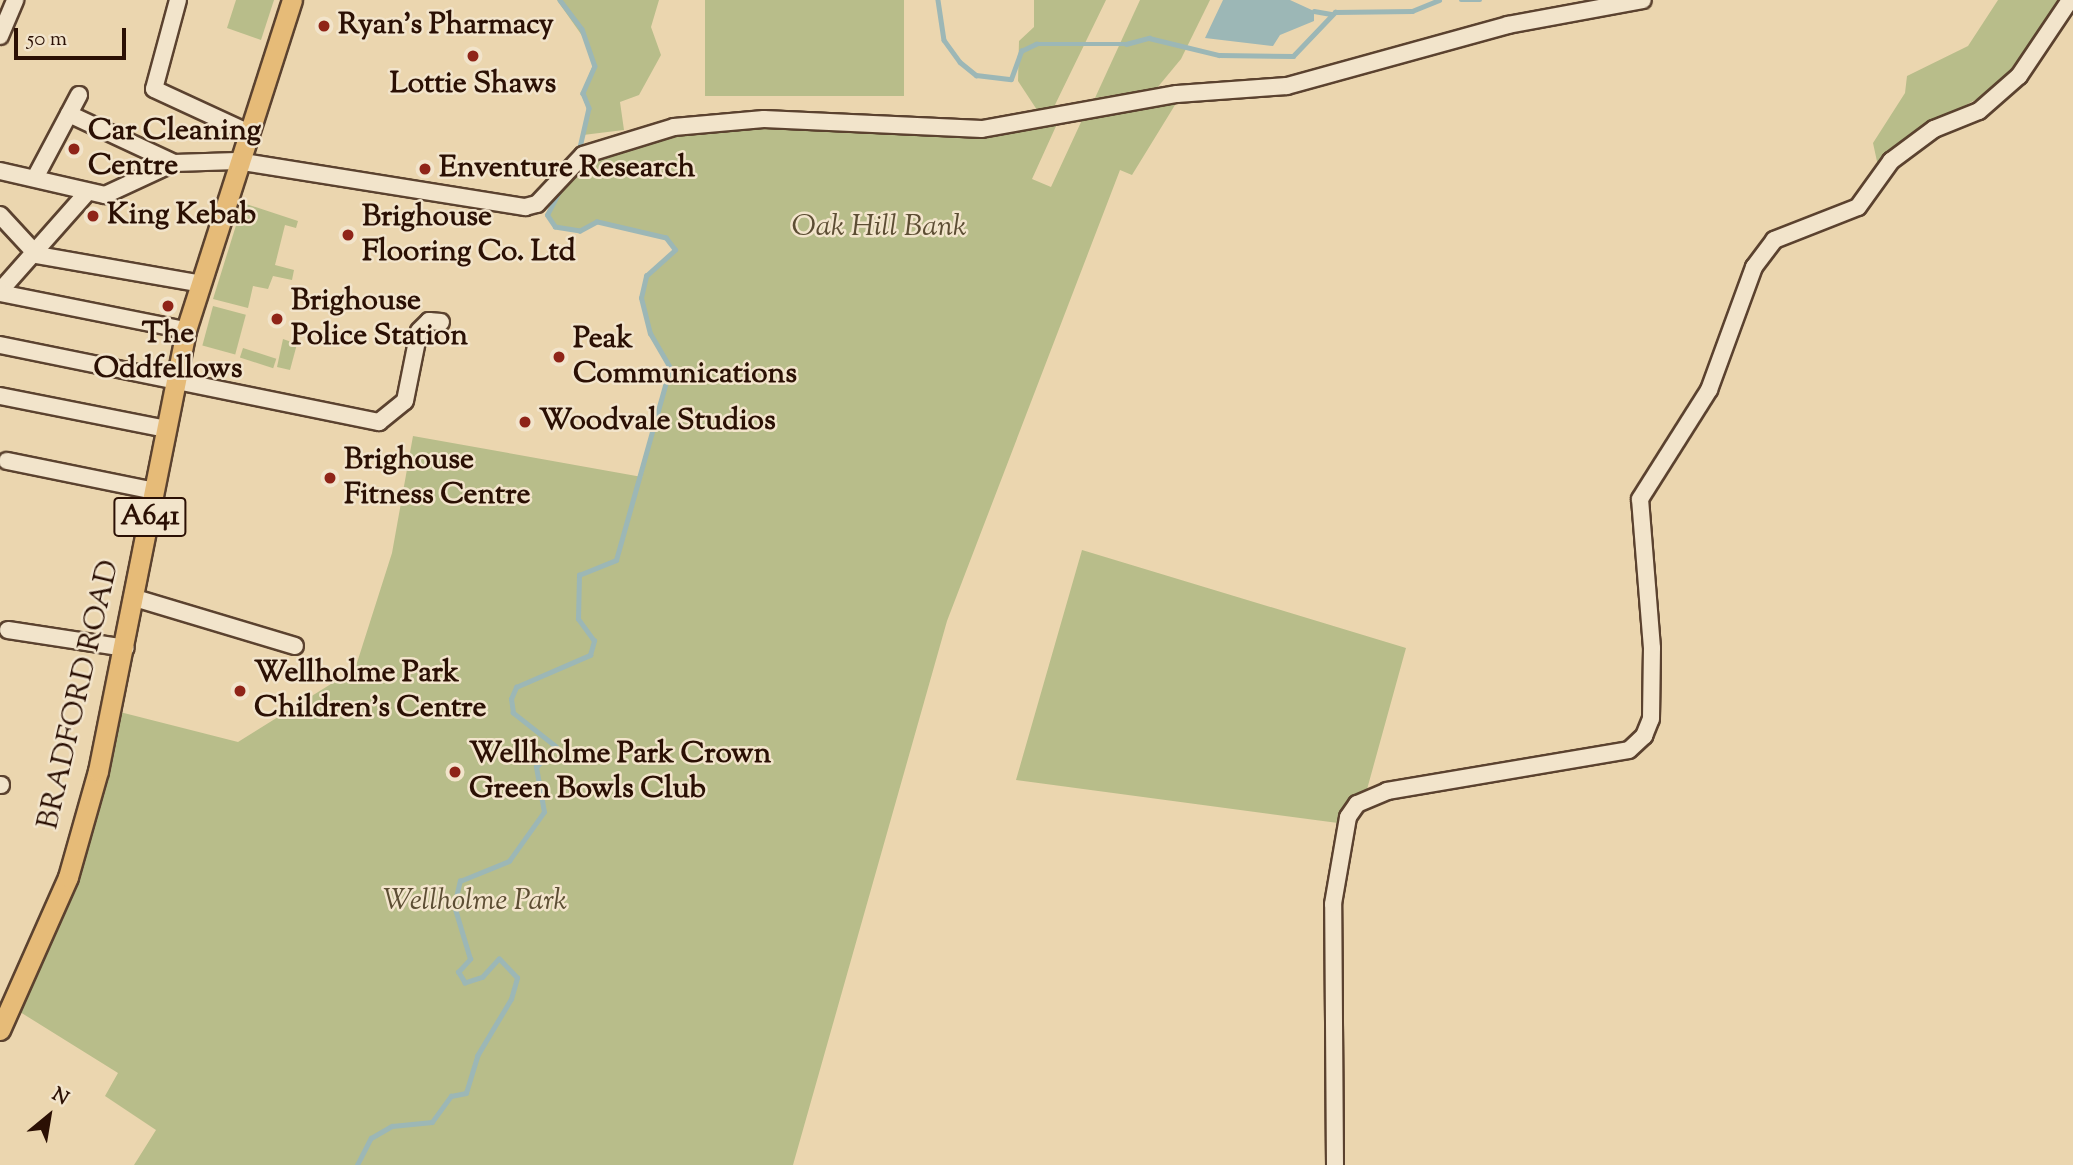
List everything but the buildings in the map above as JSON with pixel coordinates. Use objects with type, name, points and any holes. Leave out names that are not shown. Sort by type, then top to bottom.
[{"type":"main road","name":"BRADFORD ROAD","points":[[0,1030],[68,877],[126,648],[166,429],[198,283],[292,0]]},
{"type":"street","points":[[0,36],[15,0]]},
{"type":"street","points":[[178,0],[154,89],[247,132]]},
{"type":"street","points":[[0,171],[35,178],[85,195],[105,195],[174,163],[237,161],[525,207],[537,204],[583,155],[674,127],[764,119],[982,129],[1177,94],[1287,86],[1508,25],[1643,0]]},
{"type":"street","points":[[1335,1165],[1333,904],[1348,817],[1357,804],[1387,791],[1629,750],[1644,736],[1651,719],[1653,648],[1640,499],[1709,390],[1754,267],[1774,240],[1858,207],[1891,161],[1934,129],[1979,111],[2019,76],[2070,0]]},
{"type":"street","points":[[35,178],[79,95]]},
{"type":"street","points":[[69,114],[174,163]]},
{"type":"street","points":[[0,292],[37,255],[85,195]]},
{"type":"street","points":[[0,215],[37,255],[198,283]]},
{"type":"street","points":[[0,292],[186,330]]},
{"type":"street","points":[[0,345],[379,422],[405,401],[419,331],[429,321],[441,323]]},
{"type":"street","points":[[0,396],[166,429]]},
{"type":"street","points":[[7,461],[155,491]]},
{"type":"street","points":[[135,598],[295,646]]},
{"type":"street","points":[[9,630],[126,648]]},
{"type":"green space","points":[[236,0],[274,0],[261,40],[227,28]]},
{"type":"green space","points":[[557,0],[659,0],[651,27],[661,55],[639,95],[620,102],[624,130],[583,135],[587,108],[581,94],[593,65],[590,47]]},
{"type":"green space","points":[[705,0],[904,0],[904,96],[705,96]]},
{"type":"green space","points":[[1034,0],[1106,0],[1051,113],[1039,113],[1018,81],[1019,41],[1034,27]]},
{"type":"green space","points":[[1140,0],[1210,0],[1181,59],[1157,88],[1095,98]]},
{"type":"green space","points":[[1998,0],[2061,0],[1997,88],[1922,129],[1878,166],[1873,143],[1905,93],[1907,76],[1968,46]]},
{"type":"green space","name":"Wellholme Park","points":[[1170,97],[1175,105],[1132,175],[1120,170],[947,621],[793,1165],[134,1165],[156,1130],[105,1096],[118,1073],[12,1007],[68,877],[112,710],[238,742],[355,669],[392,553],[413,436],[642,477],[670,368],[650,334],[641,298],[646,276],[675,250],[666,238],[597,222],[580,231],[555,227],[547,215],[571,170],[630,140],[776,125],[983,136],[1057,124],[1032,179],[1051,187],[1082,120]]},
{"type":"green space","points":[[243,203],[298,221],[296,228],[285,225],[275,265],[294,270],[292,280],[273,276],[268,289],[253,286],[248,308],[213,299]]},
{"type":"green space","points":[[213,306],[246,315],[235,354],[202,346]]},
{"type":"green space","points":[[283,339],[297,344],[290,370],[277,367]]},
{"type":"green space","points":[[243,348],[276,359],[273,368],[240,358]]},
{"type":"green space","points":[[1082,550],[1406,648],[1366,793],[1349,799],[1338,823],[1016,780]]},
{"type":"water","points":[[1223,0],[1290,0],[1314,11],[1314,21],[1280,35],[1273,46],[1205,38]]},
{"type":"waterway","points":[[560,0],[582,29],[595,66],[583,93],[589,108],[579,152]]},
{"type":"waterway","points":[[938,0],[944,40],[960,62],[976,75],[1011,79],[1021,51],[1036,44],[1126,44],[1149,38],[1219,55],[1293,56],[1335,12],[1412,11],[1439,0]]},
{"type":"waterway","points":[[1461,0],[1480,0]]},
{"type":"waterway","points":[[1314,11],[1331,14]]},
{"type":"waterway","points":[[357,1165],[371,1138],[392,1126],[432,1122],[451,1096],[466,1093],[477,1056],[511,999],[517,978],[499,959],[483,977],[465,983],[458,972],[470,959],[454,906],[460,881],[509,861],[544,812],[536,767],[556,747],[513,713],[511,699],[516,687],[590,655],[594,641],[578,619],[579,575],[616,560],[670,368],[650,334],[641,298],[646,276],[675,250],[666,238],[597,222],[580,231],[555,227],[547,215],[561,188]]},
{"type":"place","name":"Ryan's Pharmacy","points":[[324,26]]},
{"type":"place","name":"Lottie Shaws","points":[[473,56]]},
{"type":"place","name":"Car Cleaning Centre","points":[[74,149]]},
{"type":"place","name":"Enventure Research","points":[[425,169]]},
{"type":"place","name":"King Kebab","points":[[93,216]]},
{"type":"place","name":"Brighouse Flooring Co. Ltd","points":[[348,235]]},
{"type":"place","name":"The Oddfellows","points":[[168,306]]},
{"type":"place","name":"Brighouse Police Station","points":[[277,319]]},
{"type":"place","name":"Peak Communications","points":[[559,357]]},
{"type":"place","name":"Woodvale Studios","points":[[525,422]]},
{"type":"place","name":"Brighouse Fitness Centre","points":[[330,478]]},
{"type":"place","name":"Wellholme Park Children's Centre","points":[[240,691]]},
{"type":"place","name":"Wellholme Park Crown Green Bowls Club","points":[[455,772]]},
{"type":"park label","name":"Oak Hill Bank","points":[[879,228]]}]
